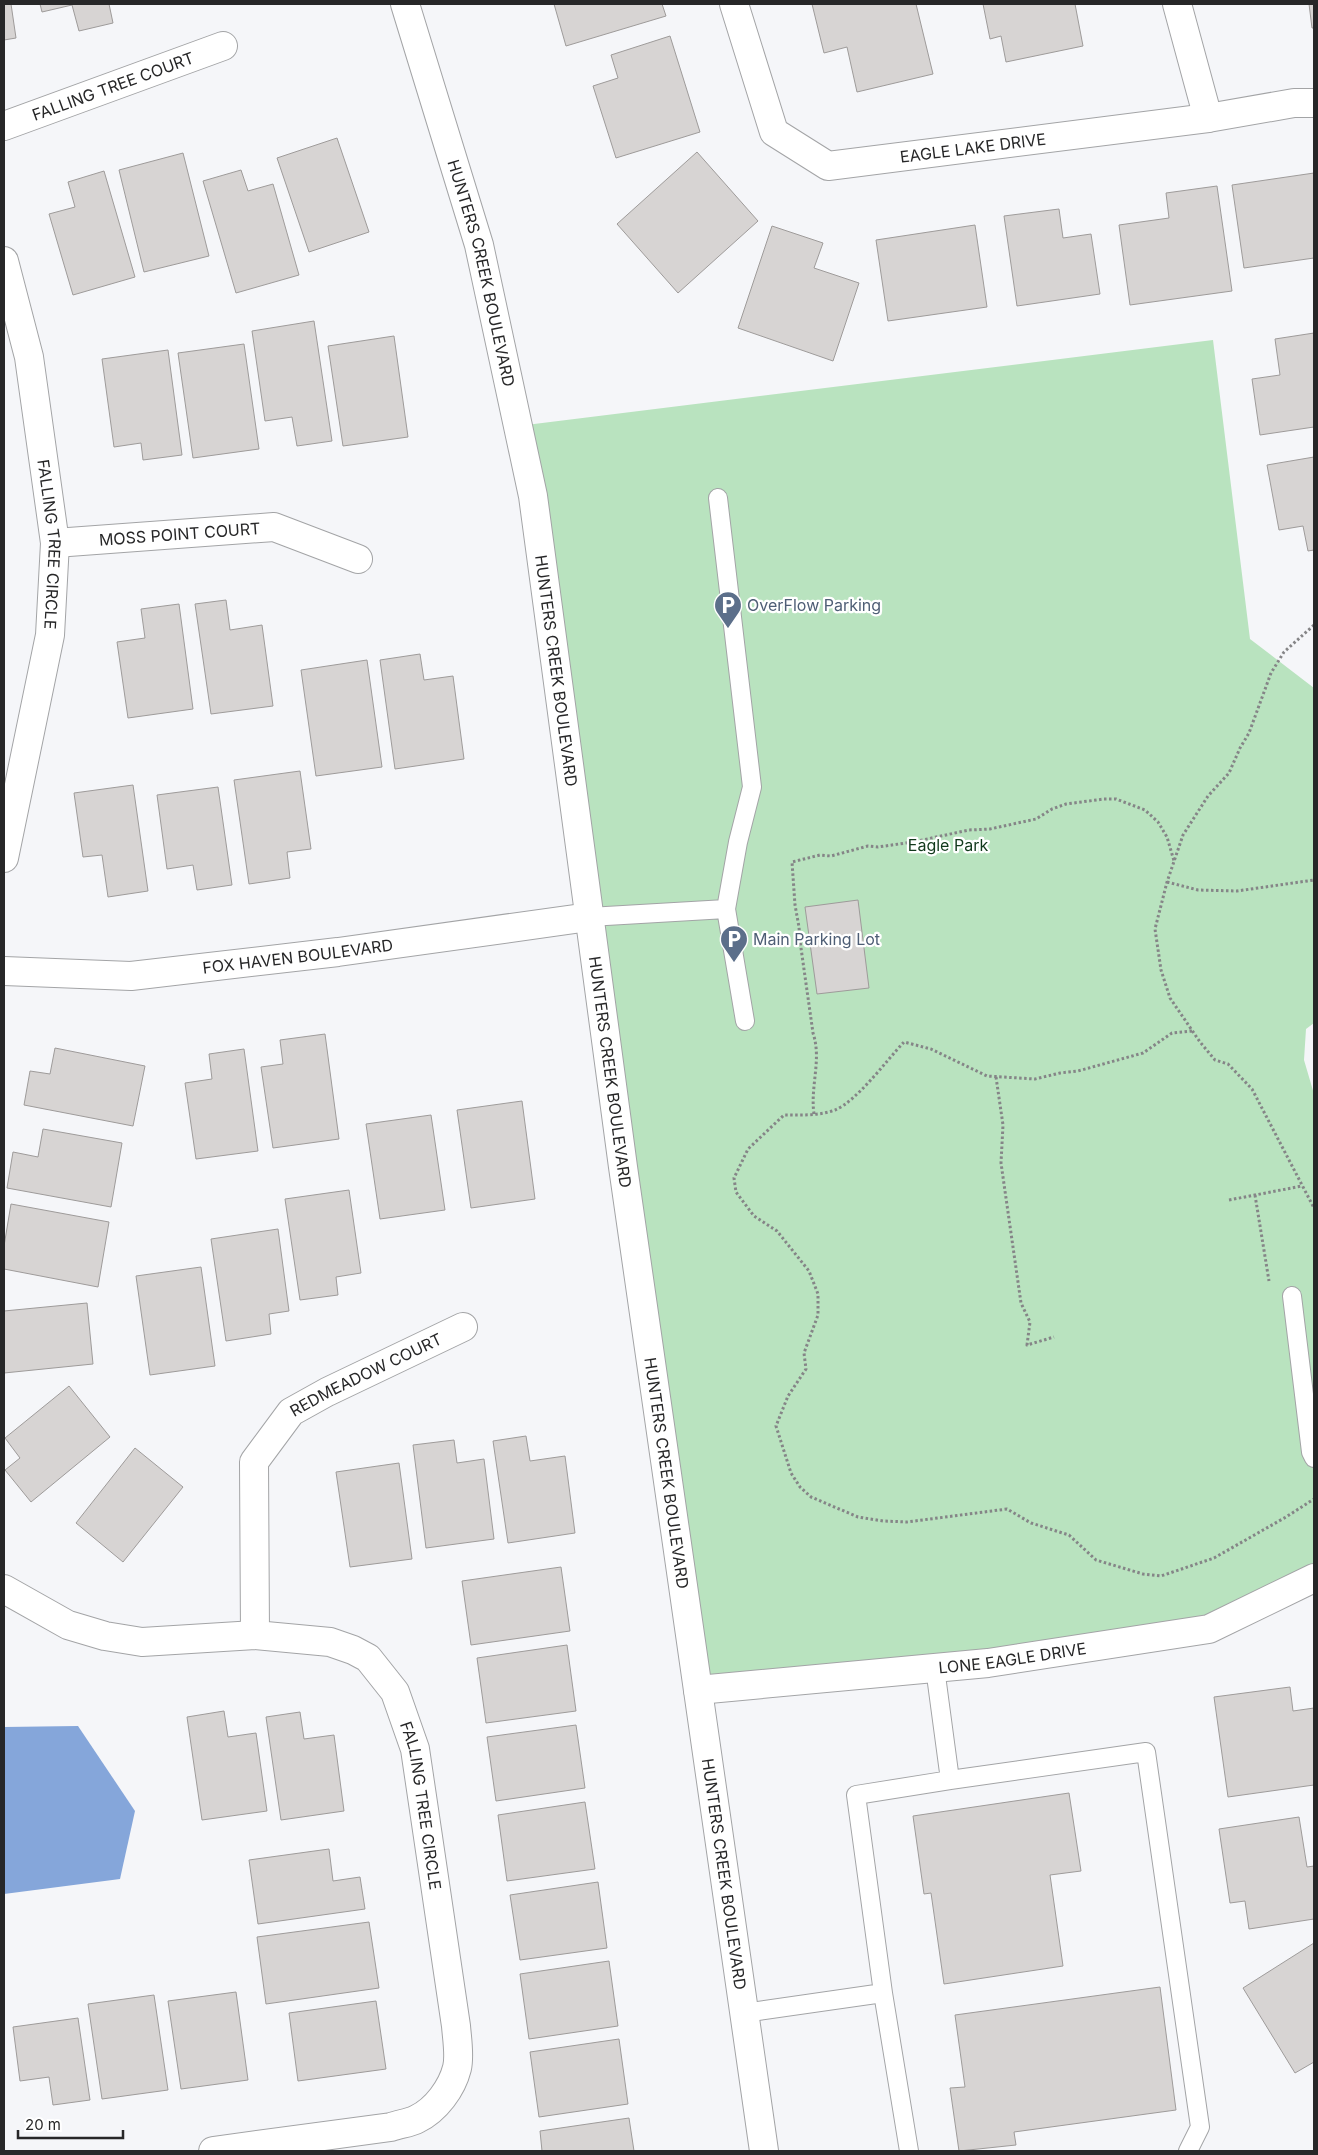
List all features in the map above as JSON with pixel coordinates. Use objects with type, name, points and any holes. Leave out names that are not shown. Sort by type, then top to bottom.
[{"type":"street","name":"HUNTERS CREEK BOULEVARD","points":[[405,4],[479,245],[533,496],[589,917],[764,2151]]},
{"type":"street","name":"EAGLE LAKE DRIVE","points":[[734,4],[774,132],[828,166],[1208,118],[1294,103],[1314,103]]},
{"type":"street","points":[[1177,4],[1208,118]]},
{"type":"street","name":"FALLING TREE COURT","points":[[4,126],[223,46]]},
{"type":"street","name":"FALLING TREE CIRCLE","points":[[4,260],[29,357],[55,543],[50,635],[4,858]]},
{"type":"street","name":"MOSS POINT COURT","points":[[55,543],[274,527],[358,559]]},
{"type":"street","name":"FOX HAVEN BOULEVARD","points":[[4,971],[131,976],[338,952],[589,917]]},
{"type":"street","name":"REDMEADOW COURT","points":[[255,1635],[254,1462],[291,1412],[463,1326]]},
{"type":"street","name":"LONE EAGLE DRIVE","points":[[698,1690],[988,1662],[1209,1629],[1314,1578]]},
{"type":"street","name":"FALLING TREE CIRCLE","points":[[4,1589],[68,1625],[105,1636],[142,1642],[255,1635],[330,1642],[353,1650],[368,1658],[395,1692],[407,1723],[414,1749],[456,2026],[458,2067],[452,2082],[431,2110],[416,2120],[391,2126],[213,2151]]},
{"type":"lane","points":[[718,498],[752,787],[738,842],[726,909],[745,1021]]},
{"type":"lane","points":[[589,917],[726,909]]},
{"type":"lane","points":[[1292,1296],[1311,1452],[1314,1458]]},
{"type":"lane","points":[[935,1668],[950,1780]]},
{"type":"lane","points":[[909,2151],[883,1993],[856,1795],[1146,1752],[1200,2127],[1188,2151]]},
{"type":"lane","points":[[744,2013],[883,1993]]},
{"type":"path","points":[[1314,625],[1284,652],[1271,673],[1249,733],[1229,773],[1208,796],[1183,835],[1167,882],[1155,929],[1160,970],[1170,998],[1192,1031],[1215,1060],[1228,1064],[1252,1089],[1314,1208]]},
{"type":"path","points":[[814,1114],[813,1094],[817,1069],[816,1043],[800,942],[800,926],[795,905],[792,862],[820,855],[831,856],[868,846],[878,847],[913,842],[969,830],[990,829],[1036,819],[1052,809],[1066,804],[1116,799],[1145,810],[1158,822],[1167,837],[1174,862]]},
{"type":"path","points":[[1167,882],[1198,890],[1237,892],[1314,880]]},
{"type":"path","points":[[1192,1031],[1172,1033],[1143,1053],[1078,1072],[1060,1073],[1035,1079],[987,1076],[931,1049],[904,1042],[863,1089],[835,1110],[814,1114],[784,1115],[748,1149],[734,1178],[736,1192],[754,1216],[777,1231],[809,1271],[818,1294],[818,1315],[804,1353],[806,1370],[788,1396],[776,1426],[791,1473],[800,1487],[811,1496],[858,1517],[907,1522],[1007,1509],[1031,1523],[1069,1535],[1096,1560],[1143,1574],[1162,1576],[1214,1558],[1314,1499]]},
{"type":"path","points":[[996,1077],[1003,1124],[1001,1162],[1021,1302],[1030,1322],[1027,1345],[1054,1337]]},
{"type":"path","points":[[1229,1200],[1302,1186]]},
{"type":"path","points":[[1255,1195],[1269,1282]]},
{"type":"green space","name":"Eagle Park","points":[[1213,340],[1250,639],[1314,688],[1314,1023],[1306,1029],[1304,1060],[1314,1094],[1314,1578],[1209,1629],[698,1690],[518,426]]},
{"type":"water","points":[[78,1726],[135,1811],[120,1879],[4,1894],[4,1727]]},
{"type":"building","points":[[4,4],[11,4],[16,38],[4,40]]},
{"type":"building","points":[[40,4],[109,4],[113,23],[79,31],[72,5],[42,12]]},
{"type":"building","points":[[554,4],[662,4],[666,16],[566,46]]},
{"type":"building","points":[[812,4],[916,4],[933,74],[857,92],[847,47],[824,53]]},
{"type":"building","points":[[983,4],[1075,4],[1083,46],[1006,62],[1001,36],[990,39]]},
{"type":"building","points":[[1309,4],[1314,4],[1314,28],[1312,28]]},
{"type":"building","points":[[670,36],[700,132],[616,158],[593,86],[618,78],[611,55]]},
{"type":"building","points":[[337,138],[369,232],[309,252],[277,158]]},
{"type":"building","points":[[697,152],[758,221],[678,293],[617,224]]},
{"type":"building","points":[[183,153],[209,256],[144,272],[119,170]]},
{"type":"building","points":[[241,170],[248,191],[273,184],[299,275],[236,293],[203,181]]},
{"type":"building","points":[[104,171],[135,277],[73,295],[49,214],[75,207],[68,182]]},
{"type":"building","points":[[1314,173],[1314,258],[1244,268],[1232,185]]},
{"type":"building","points":[[1217,186],[1232,291],[1130,305],[1119,225],[1169,218],[1166,193]]},
{"type":"building","points":[[1059,209],[1063,238],[1091,234],[1100,294],[1017,306],[1004,216]]},
{"type":"building","points":[[975,225],[987,307],[888,321],[876,240]]},
{"type":"building","points":[[772,226],[823,243],[814,268],[859,283],[833,361],[738,328]]},
{"type":"building","points":[[314,321],[332,441],[297,446],[292,417],[265,421],[252,331]]},
{"type":"building","points":[[1314,333],[1314,427],[1260,435],[1252,379],[1280,375],[1275,339]]},
{"type":"building","points":[[394,336],[408,437],[343,446],[328,346]]},
{"type":"building","points":[[244,344],[259,449],[193,458],[178,353]]},
{"type":"building","points":[[168,350],[182,455],[143,460],[141,443],[114,447],[102,359]]},
{"type":"building","points":[[1314,457],[1314,550],[1308,551],[1303,526],[1279,530],[1267,465]]},
{"type":"building","points":[[226,600],[230,630],[262,625],[273,706],[211,714],[195,604]]},
{"type":"building","points":[[179,604],[193,709],[128,718],[117,642],[145,638],[141,609]]},
{"type":"building","points":[[420,654],[424,680],[453,676],[464,759],[395,769],[380,660]]},
{"type":"building","points":[[367,660],[382,767],[316,776],[301,670]]},
{"type":"building","points":[[300,771],[311,849],[287,852],[290,878],[249,884],[234,780]]},
{"type":"building","points":[[133,785],[148,891],[108,897],[102,855],[83,857],[74,793]]},
{"type":"building","points":[[218,787],[232,885],[197,890],[193,865],[167,869],[157,795]]},
{"type":"building","points":[[858,900],[869,988],[817,994],[805,907]]},
{"type":"building","points":[[325,1034],[339,1139],[273,1148],[261,1067],[283,1064],[280,1040]]},
{"type":"building","points":[[55,1048],[145,1066],[133,1126],[24,1105],[30,1071],[50,1074]]},
{"type":"building","points":[[244,1049],[258,1151],[196,1159],[185,1083],[212,1079],[209,1054]]},
{"type":"building","points":[[522,1101],[535,1199],[471,1208],[457,1110]]},
{"type":"building","points":[[431,1115],[445,1210],[380,1219],[366,1124]]},
{"type":"building","points":[[43,1129],[122,1143],[111,1207],[7,1188],[13,1152],[38,1157]]},
{"type":"building","points":[[349,1190],[361,1273],[336,1277],[338,1295],[300,1300],[285,1199]]},
{"type":"building","points":[[11,1204],[109,1222],[98,1287],[4,1269],[4,1246]]},
{"type":"building","points":[[278,1229],[289,1311],[269,1314],[271,1334],[226,1341],[211,1239]]},
{"type":"building","points":[[201,1267],[215,1366],[150,1375],[136,1276]]},
{"type":"building","points":[[87,1303],[93,1364],[4,1373],[4,1311]]},
{"type":"building","points":[[69,1386],[110,1437],[31,1502],[5,1470],[20,1458],[5,1438]]},
{"type":"building","points":[[526,1436],[530,1461],[565,1456],[575,1533],[508,1543],[493,1441]]},
{"type":"building","points":[[454,1440],[457,1463],[484,1459],[494,1539],[426,1548],[413,1445]]},
{"type":"building","points":[[135,1448],[183,1487],[123,1562],[76,1523]]},
{"type":"building","points":[[399,1463],[412,1559],[350,1567],[336,1472]]},
{"type":"building","points":[[561,1567],[570,1631],[471,1645],[462,1581]]},
{"type":"building","points":[[567,1645],[576,1711],[486,1723],[477,1658]]},
{"type":"building","points":[[1290,1687],[1293,1711],[1314,1708],[1314,1785],[1228,1797],[1214,1697]]},
{"type":"building","points":[[224,1711],[228,1737],[256,1733],[267,1811],[202,1820],[187,1717]]},
{"type":"building","points":[[300,1712],[304,1739],[334,1735],[344,1811],[281,1820],[266,1717]]},
{"type":"building","points":[[576,1725],[585,1788],[496,1801],[487,1737]]},
{"type":"building","points":[[1069,1793],[1081,1871],[1050,1875],[1063,1966],[944,1984],[931,1893],[924,1894],[913,1816]]},
{"type":"building","points":[[585,1802],[595,1869],[507,1881],[498,1815]]},
{"type":"building","points":[[1299,1817],[1307,1867],[1314,1866],[1314,1919],[1249,1929],[1245,1901],[1230,1903],[1219,1829]]},
{"type":"building","points":[[329,1849],[333,1881],[360,1877],[365,1909],[258,1924],[249,1860]]},
{"type":"building","points":[[598,1882],[607,1948],[520,1960],[510,1895]]},
{"type":"building","points":[[369,1922],[379,1988],[266,2004],[257,1937]]},
{"type":"building","points":[[1314,1943],[1314,2062],[1295,2073],[1243,1988]]},
{"type":"building","points":[[609,1961],[618,2026],[529,2039],[520,1974]]},
{"type":"building","points":[[1160,1987],[1176,2110],[1014,2132],[1016,2145],[959,2151],[950,2088],[965,2087],[955,2015]]},
{"type":"building","points":[[236,1992],[248,2080],[181,2089],[168,2001]]},
{"type":"building","points":[[154,1995],[168,2090],[102,2099],[88,2004]]},
{"type":"building","points":[[376,2001],[386,2069],[298,2081],[289,2013]]},
{"type":"building","points":[[78,2018],[90,2100],[53,2105],[49,2077],[20,2081],[13,2027]]},
{"type":"building","points":[[619,2039],[628,2104],[539,2117],[530,2052]]},
{"type":"building","points":[[629,2118],[634,2151],[542,2151],[540,2131]]},
{"type":"place","name":"OverFlow Parking","points":[[728,629]]},
{"type":"place","name":"Main Parking Lot","points":[[734,963]]}]
